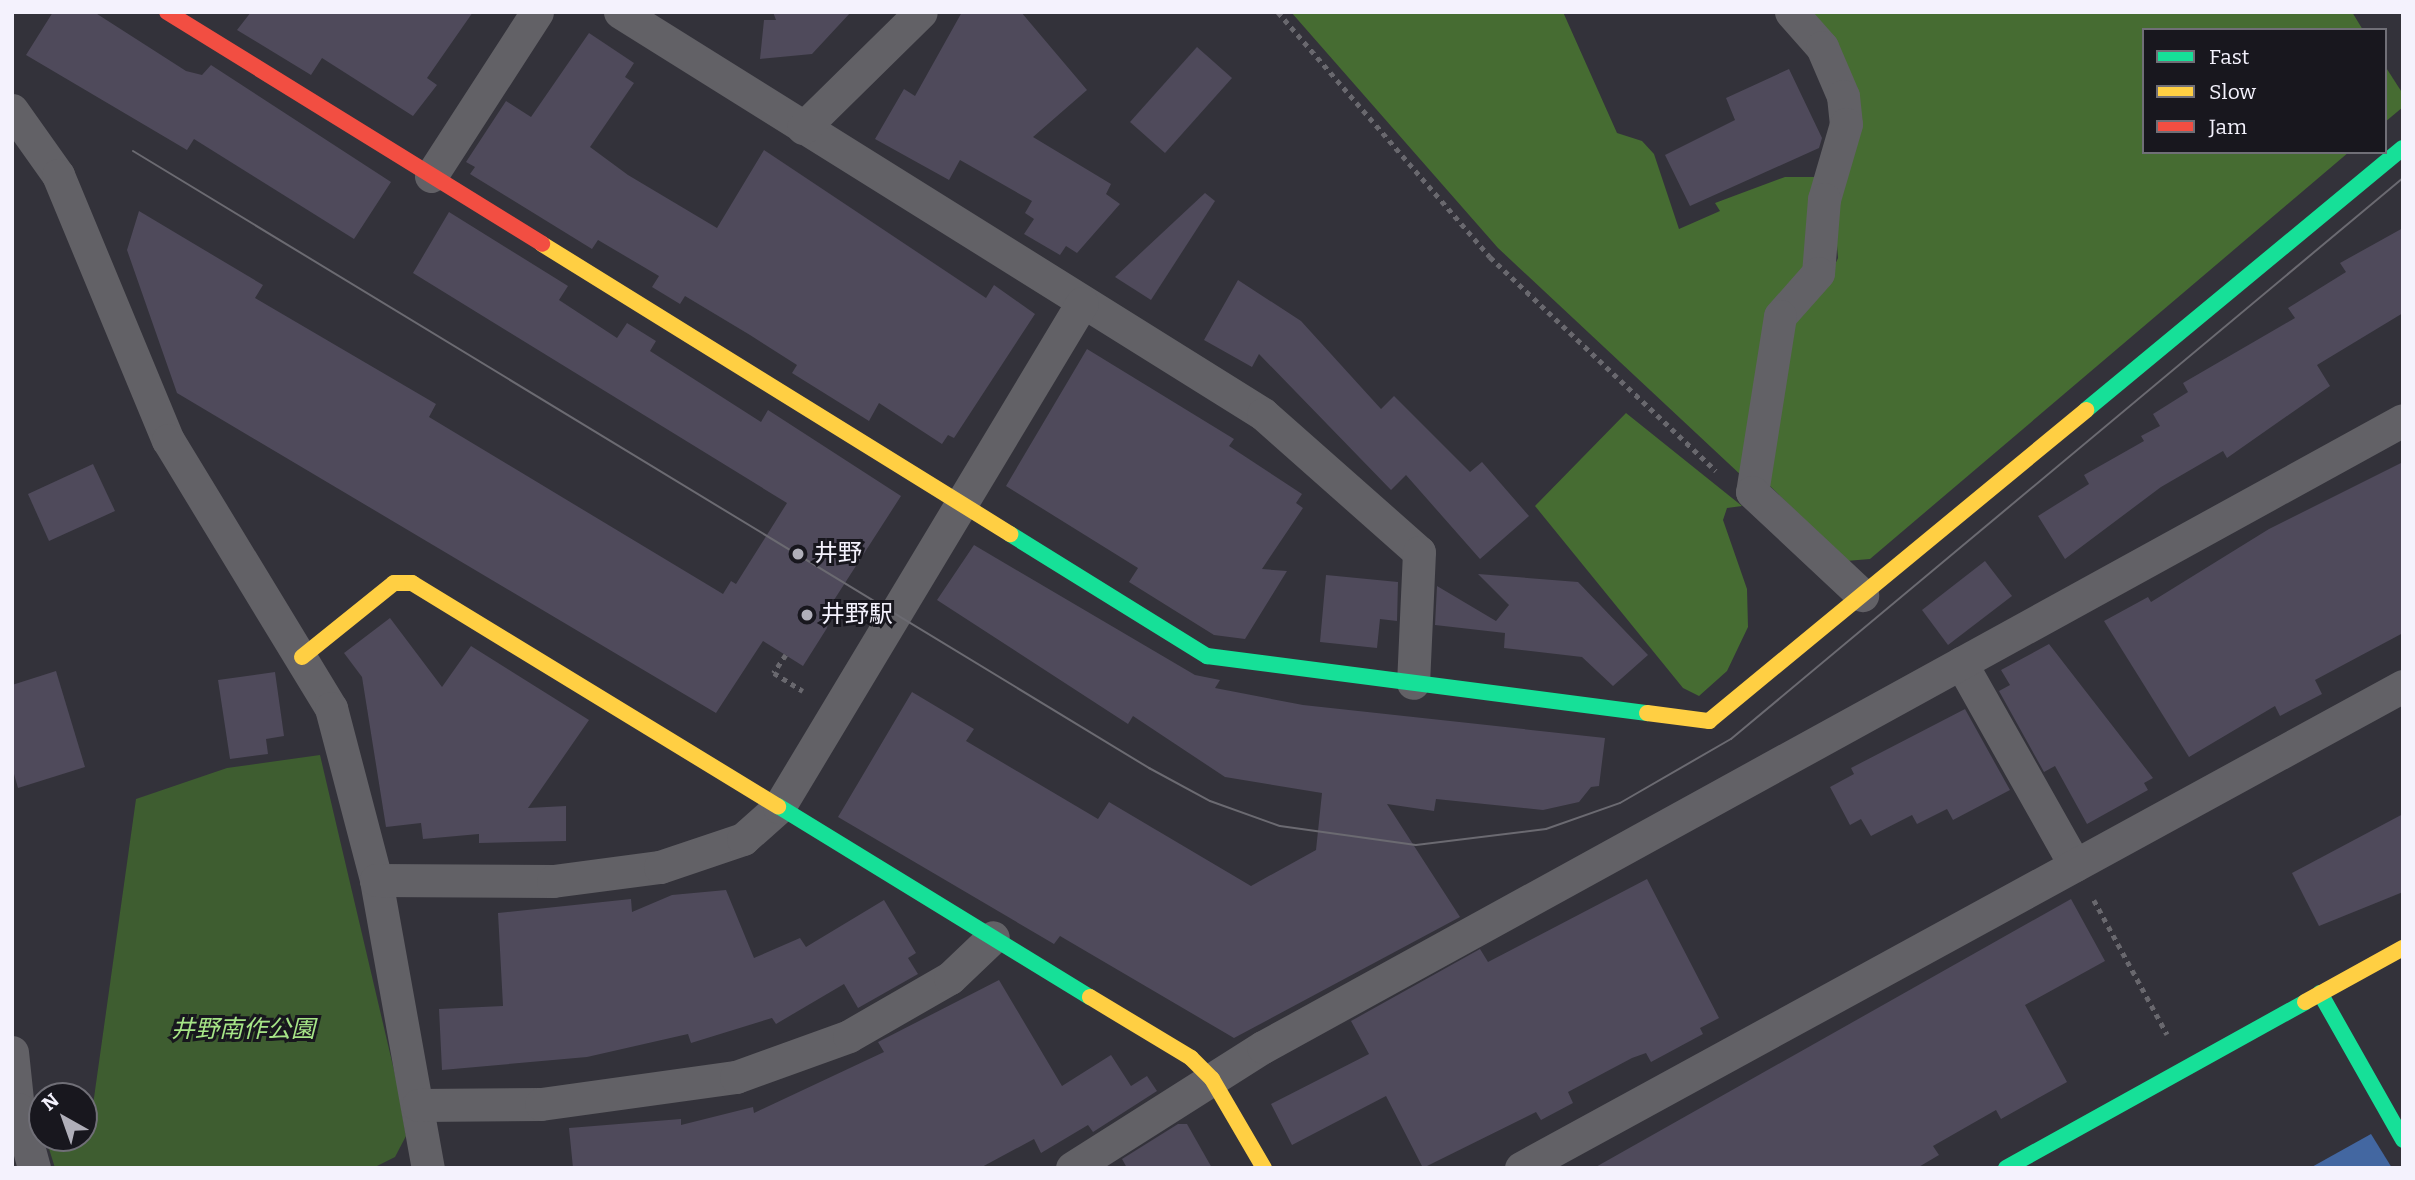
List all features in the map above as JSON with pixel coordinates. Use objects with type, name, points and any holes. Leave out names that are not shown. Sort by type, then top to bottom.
[{"type":"street","points":[[167,12],[1207,656],[1709,721],[2403,148]]},
{"type":"street","points":[[431,176],[537,12]]},
{"type":"street","points":[[620,12],[1263,414],[1419,552],[1413,683]]},
{"type":"street","points":[[803,128],[921,12]]},
{"type":"street","points":[[1791,12],[1822,47],[1843,96],[1846,124],[1824,199],[1818,274],[1780,316],[1752,492],[1862,595]]},
{"type":"street","points":[[12,110],[58,175],[168,440],[302,657],[346,748],[376,880],[428,1168]]},
{"type":"street","points":[[376,880],[553,881],[660,867],[743,839],[779,807],[1082,303]]},
{"type":"street","points":[[1072,1168],[1212,1079],[2403,420]]},
{"type":"street","points":[[302,657],[394,583],[412,583],[1191,1058],[1212,1079],[1264,1168]]},
{"type":"street","points":[[1961,663],[2075,865]]},
{"type":"street","points":[[1521,1168],[2403,686]]},
{"type":"street","points":[[418,1105],[541,1104],[736,1077],[849,1036],[950,978],[993,937]]},
{"type":"street","points":[[2006,1168],[2403,948]]},
{"type":"street","points":[[2320,992],[2403,1140]]},
{"type":"street","points":[[12,1052],[18,1110],[34,1168]]},
{"type":"path","points":[[1278,12],[1490,257],[1657,421],[1735,488],[1752,492]]},
{"type":"path","points":[[786,655],[774,673],[837,712]]},
{"type":"path","points":[[2075,865],[2175,1048]]},
{"type":"green space","points":[[1291,12],[1563,12],[1617,133],[1642,141],[1654,154],[1679,229],[1720,211],[1715,203],[1785,177],[1818,177],[1812,250],[1743,477],[1498,248]]},
{"type":"green space","points":[[1811,12],[2352,12],[2362,28],[2142,28],[2142,154],[2347,154],[1870,559],[1846,561],[1765,481],[1788,322],[1828,280],[1838,258],[1834,208],[1857,124]]},
{"type":"green space","points":[[2387,69],[2403,94],[2403,107],[2387,120]]},
{"type":"green space","points":[[1626,413],[1742,506],[1727,508],[1723,520],[1747,589],[1748,627],[1727,671],[1699,696],[1683,688],[1535,506]]},
{"type":"green space","name":"井野南作公園","points":[[320,755],[397,1083],[406,1136],[395,1157],[373,1168],[55,1168],[50,1152],[98,1152],[96,1082],[136,799],[227,768]]},
{"type":"water","points":[[2371,1134],[2392,1168],[2310,1168]]},
{"type":"building","points":[[53,12],[94,12],[186,71],[202,75],[211,65],[391,182],[354,239],[194,139],[187,150],[26,55]]},
{"type":"building","points":[[251,12],[473,12],[427,78],[437,85],[413,116],[322,58],[311,75],[237,30]]},
{"type":"building","points":[[773,12],[851,12],[812,54],[760,59],[764,20],[776,20]]},
{"type":"building","points":[[962,12],[1021,12],[1087,90],[1033,137],[1111,184],[1106,194],[1120,204],[1077,253],[1066,246],[1060,255],[1024,234],[1034,219],[1025,213],[1032,201],[960,160],[949,180],[875,139],[904,89],[915,96]]},
{"type":"building","points":[[589,33],[634,63],[625,77],[634,83],[590,147],[628,175],[717,228],[764,150],[986,298],[994,285],[1035,314],[954,438],[948,435],[942,444],[879,403],[869,421],[792,373],[797,365],[750,335],[685,296],[680,304],[652,287],[659,276],[598,240],[592,249],[470,174],[475,167],[466,162],[506,101],[531,117]]},
{"type":"building","points":[[1197,47],[1232,78],[1165,153],[1130,122]]},
{"type":"building","points":[[1789,69],[1822,138],[1819,148],[1690,206],[1665,155],[1735,120],[1726,98]]},
{"type":"building","points":[[1205,193],[1215,201],[1151,300],[1115,277]]},
{"type":"building","points":[[139,211],[263,285],[255,298],[436,404],[429,417],[723,594],[731,581],[736,584],[787,503],[413,273],[449,212],[568,286],[559,300],[617,338],[627,323],[656,341],[650,351],[761,422],[768,410],[901,496],[834,600],[827,628],[803,666],[763,641],[716,713],[177,393],[127,250]]},
{"type":"building","points":[[2403,228],[2403,313],[2317,365],[2330,386],[2227,458],[2223,451],[2161,487],[2065,559],[2038,516],[2089,484],[2084,475],[2144,441],[2141,436],[2160,426],[2153,414],[2188,392],[2183,383],[2295,318],[2288,308],[2346,272],[2340,263]]},
{"type":"building","points":[[1238,280],[1301,321],[1381,409],[1394,396],[1470,472],[1482,462],[1529,516],[1480,559],[1406,475],[1391,490],[1259,354],[1252,367],[1204,340]]},
{"type":"building","points":[[1087,349],[1234,439],[1229,446],[1302,494],[1296,503],[1303,508],[1262,569],[1287,571],[1245,639],[1214,635],[1129,582],[1138,568],[1006,486]]},
{"type":"building","points":[[2403,462],[2403,633],[2315,680],[2322,694],[2280,716],[2275,706],[2189,757],[2104,621],[2148,597],[2151,602],[2269,529]]},
{"type":"building","points":[[93,464],[115,511],[49,541],[28,494]]},
{"type":"building","points":[[974,545],[1195,675],[1220,680],[1215,688],[1303,705],[1605,738],[1599,786],[1591,787],[1579,802],[1543,810],[1436,799],[1434,811],[1387,804],[1460,917],[1234,1038],[1060,936],[1054,944],[838,817],[912,692],[974,729],[966,741],[1098,819],[1109,802],[1251,886],[1316,850],[1322,793],[1225,777],[1133,716],[1128,724],[937,600]]},
{"type":"building","points":[[1985,561],[2012,596],[1948,645],[1922,610]]},
{"type":"building","points":[[1478,574],[1578,582],[1648,655],[1613,686],[1582,657],[1504,648],[1505,633],[1435,625],[1437,586],[1496,621],[1509,605]]},
{"type":"building","points":[[1326,575],[1398,582],[1397,621],[1380,619],[1377,648],[1320,642]]},
{"type":"building","points":[[390,618],[442,687],[471,646],[589,720],[528,808],[566,806],[566,841],[479,843],[479,834],[423,839],[421,823],[386,827],[362,677],[344,653]]},
{"type":"building","points":[[2049,644],[2153,778],[2144,783],[2148,790],[2087,824],[2055,766],[2044,772],[1999,691],[2010,685],[2001,670]]},
{"type":"building","points":[[56,671],[85,767],[18,788],[12,767],[12,685]]},
{"type":"building","points":[[275,672],[284,736],[266,739],[268,754],[230,759],[218,680]]},
{"type":"building","points":[[1965,709],[2010,790],[1953,820],[1947,809],[1917,824],[1912,815],[1871,836],[1861,819],[1850,825],[1830,787],[1854,774],[1851,768]]},
{"type":"building","points":[[2403,814],[2403,892],[2319,926],[2292,873]]},
{"type":"building","points":[[1647,879],[1719,1018],[1700,1028],[1703,1034],[1651,1062],[1646,1053],[1632,1058],[1568,1092],[1573,1103],[1541,1120],[1536,1112],[1423,1168],[1386,1096],[1292,1145],[1271,1104],[1369,1054],[1351,1021],[1480,949],[1488,962]]},
{"type":"building","points":[[726,890],[754,958],[800,938],[806,947],[884,900],[916,953],[908,958],[918,974],[858,1008],[844,984],[776,1024],[772,1018],[691,1043],[688,1034],[587,1057],[442,1070],[439,1009],[503,1006],[498,913],[631,899],[632,912],[672,895]]},
{"type":"building","points":[[2071,899],[2105,961],[2025,1005],[2067,1082],[2001,1119],[1996,1110],[1933,1146],[1939,1155],[1917,1168],[1594,1168]]},
{"type":"building","points":[[999,980],[1062,1086],[1111,1055],[1131,1086],[1147,1076],[1157,1091],[1093,1132],[1088,1125],[1041,1153],[1034,1139],[980,1168],[573,1168],[569,1128],[681,1119],[681,1125],[753,1107],[754,1113],[884,1052],[878,1042]]},
{"type":"building","points":[[1178,1124],[1187,1124],[1212,1168],[1127,1168],[1122,1159]]},
{"type":"tram line","points":[[133,151],[1149,768],[1210,801],[1280,826],[1416,845],[1546,829],[1620,803],[1731,739],[2403,178]]},
{"type":"traffic: fast","points":[[2086,410],[2403,148]]},
{"type":"traffic: fast","points":[[1010,534],[1207,656],[1647,713]]},
{"type":"traffic: fast","points":[[778,806],[1090,997]]},
{"type":"traffic: fast","points":[[2320,993],[2403,1140]]},
{"type":"traffic: fast","points":[[2006,1168],[2305,1002]]},
{"type":"traffic: slow","points":[[542,244],[1010,534]]},
{"type":"traffic: slow","points":[[1647,713],[1709,721],[2086,410]]},
{"type":"traffic: slow","points":[[302,657],[394,583],[412,583],[778,806]]},
{"type":"traffic: slow","points":[[2305,1002],[2403,948]]},
{"type":"traffic: slow","points":[[1090,997],[1191,1058],[1212,1079],[1264,1168]]},
{"type":"traffic: jam","points":[[167,12],[542,244]]},
{"type":"place","name":"井野","points":[[798,554]]},
{"type":"place","name":"井野駅","points":[[807,615]]}]
